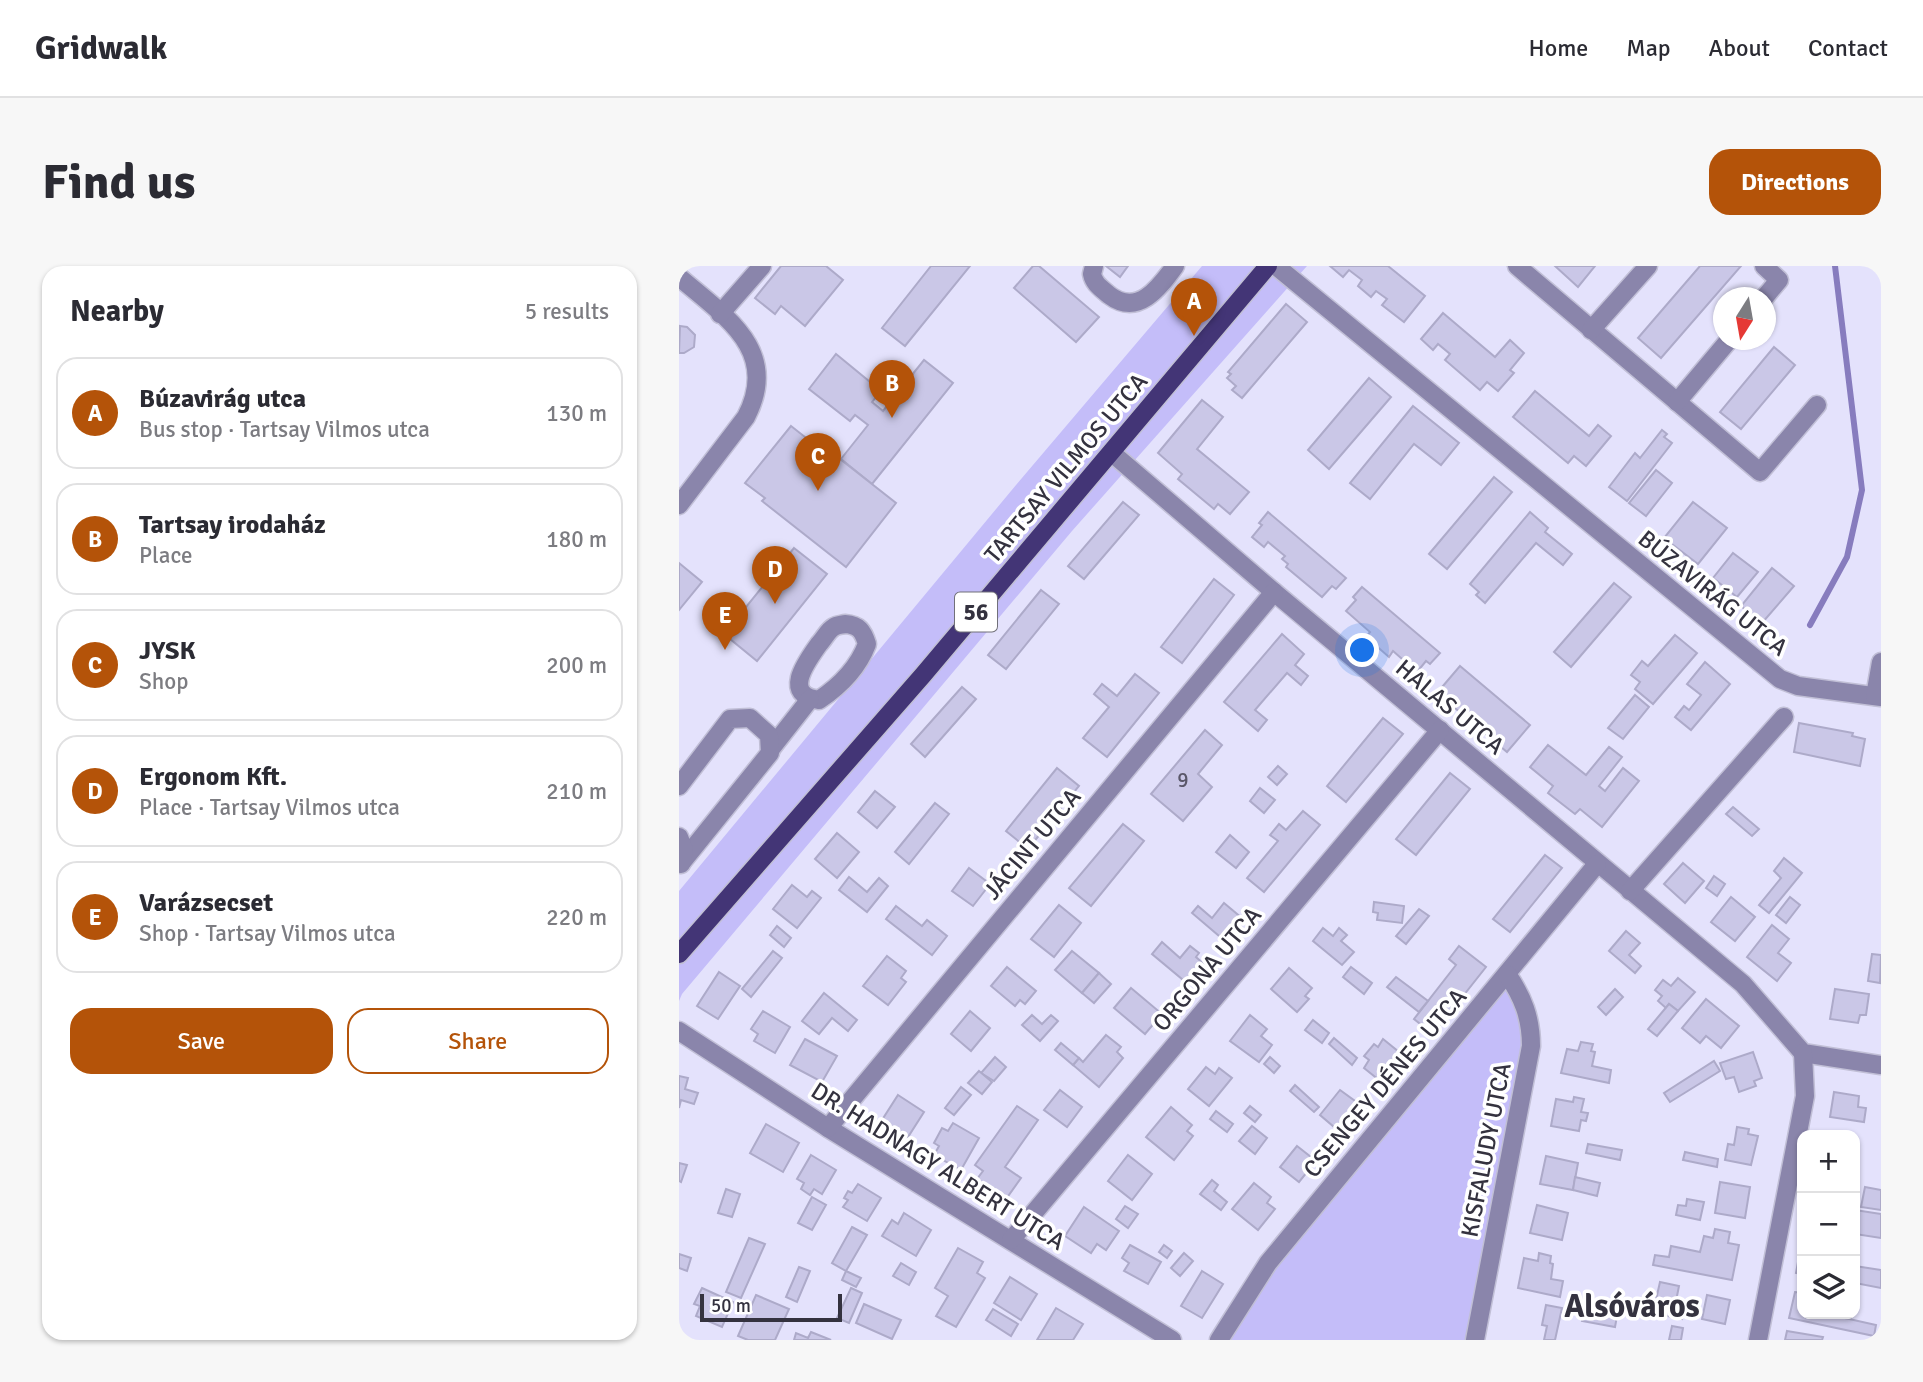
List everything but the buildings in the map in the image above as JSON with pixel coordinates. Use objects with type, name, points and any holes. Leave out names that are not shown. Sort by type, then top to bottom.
[{"type":"main road","name":"TARTSAY VILMOS UTCA","points":[[679,954],[923,676],[1268,266]]},
{"type":"street","points":[[720,314],[762,266]]},
{"type":"street","points":[[1094,266],[1092,274],[1098,286],[1114,299],[1132,303],[1150,296],[1175,266]]},
{"type":"street","name":"BÚZAVIRÁG UTCA","points":[[1276,266],[1780,679],[1798,686],[1878,696]]},
{"type":"street","points":[[1517,266],[1760,472],[1817,405]]},
{"type":"street","points":[[1591,330],[1649,266]]},
{"type":"street","points":[[1764,266],[1779,280],[1773,287]]},
{"type":"street","points":[[679,278],[738,329],[753,354],[757,368],[755,395],[746,417],[679,505]]},
{"type":"street","points":[[1677,402],[1721,350]]},
{"type":"street","name":"HALAS UTCA","points":[[1112,453],[1597,864],[1743,984],[1803,1052]]},
{"type":"street","name":"JÁCINT UTCA","points":[[828,1128],[1274,592]]},
{"type":"street","points":[[1878,696],[1881,662]]},
{"type":"street","points":[[770,750],[810,699]]},
{"type":"street","points":[[1630,891],[1784,717]]},
{"type":"street","points":[[679,786],[730,719],[750,718],[769,735],[770,754],[680,864]]},
{"type":"street","name":"ORGONA UTCA","points":[[1011,1240],[1440,730]]},
{"type":"street","points":[[679,837],[684,850],[680,864]]},
{"type":"street","name":"CSENGEY DÉNES UTCA","points":[[1219,1340],[1268,1263],[1597,864]]},
{"type":"street","name":"KISFALUDY UTCA","points":[[1475,1340],[1531,1046],[1531,1023],[1517,988],[1507,974]]},
{"type":"street","name":"DR. HADNAGY ALBERT UTCA","points":[[679,1031],[828,1128],[1172,1340]]},
{"type":"street","points":[[1758,1340],[1805,1096],[1803,1052],[1881,1065]]},
{"type":"shaded area","points":[[1202,266],[1307,266],[1072,531],[682,994],[679,1001],[679,891],[1016,485]]},
{"type":"shaded area","points":[[1505,984],[1513,995],[1524,1029],[1467,1340],[1231,1340],[1253,1300],[1285,1252]]},
{"type":"waterway","points":[[1810,625],[1847,557],[1862,490],[1835,266]]},
{"type":"place","name":"Búzavirág utca","points":[[1194,336]]},
{"type":"place","name":"Tartsay irodaház","points":[[892,418]]},
{"type":"place","name":"JYSK","points":[[818,491]]},
{"type":"place","name":"Ergonom Kft.","points":[[775,604]]},
{"type":"place","name":"Varázsecset","points":[[725,650]]},
{"type":"district","name":"Alsóváros","points":[[1632,1306]]}]
